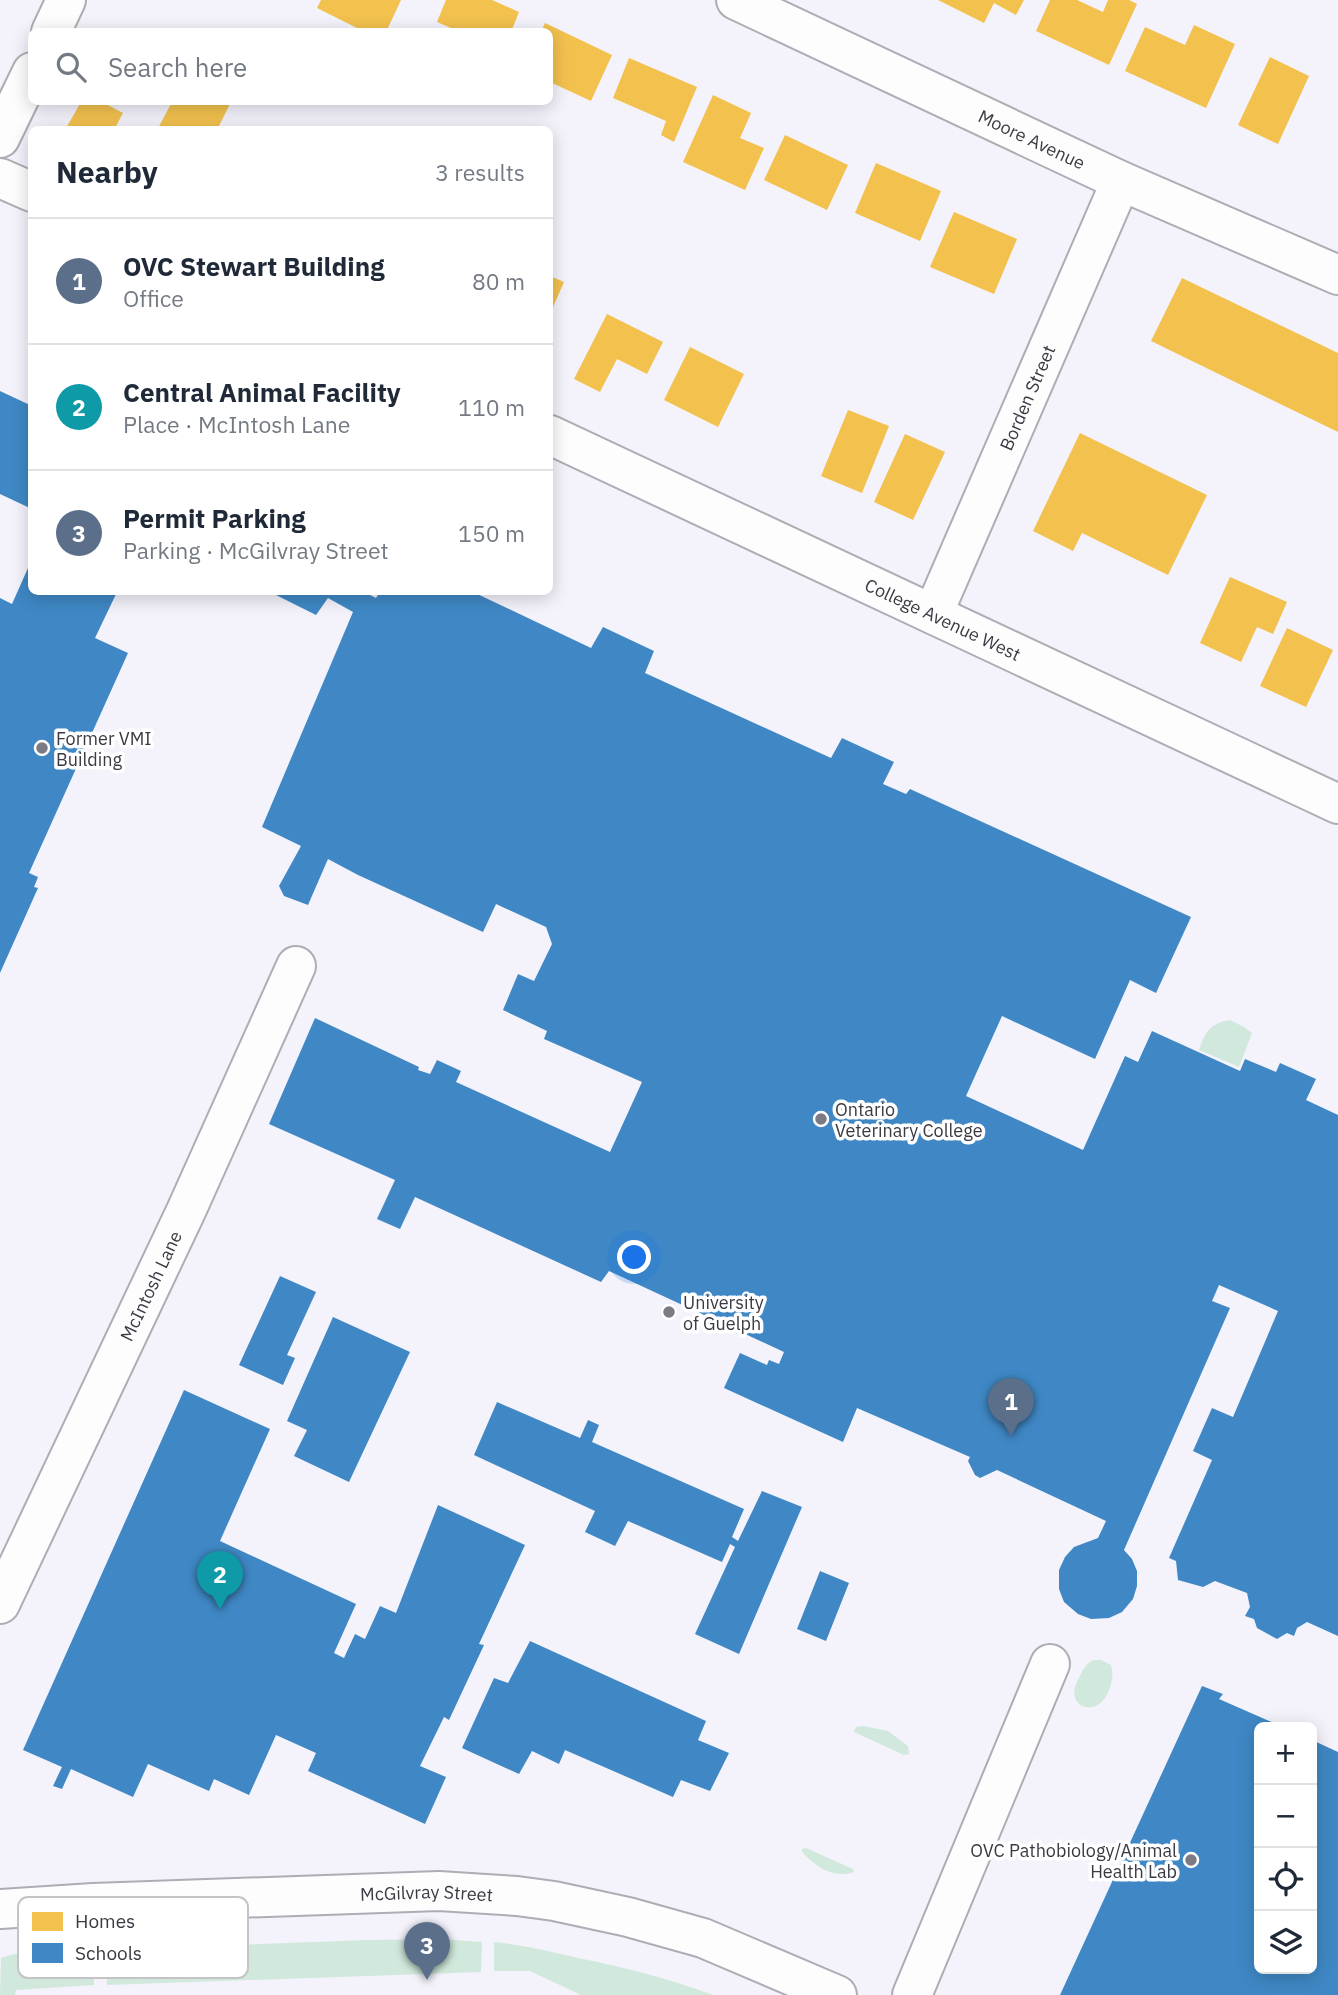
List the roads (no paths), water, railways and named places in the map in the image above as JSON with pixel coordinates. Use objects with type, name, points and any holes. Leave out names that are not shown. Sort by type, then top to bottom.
[{"type":"street","points":[[53,28],[66,0]]},
{"type":"street","name":"Moore Avenue","points":[[736,0],[1121,181],[1335,267]]},
{"type":"street","points":[[0,138],[28,80]]},
{"type":"street","points":[[0,178],[28,190]]},
{"type":"street","name":"Borden Street","points":[[933,614],[1121,181]]},
{"type":"street","name":"College Avenue West","points":[[553,436],[1338,804]]},
{"type":"street","name":"McIntosh Lane","points":[[0,1604],[186,1211],[296,966]]},
{"type":"street","points":[[912,1995],[1051,1664]]},
{"type":"street","name":"McGilvray Street","points":[[248,1898],[439,1891],[554,1900],[703,1938],[837,1995]]},
{"type":"street","name":"McGilvray Street","points":[[0,1909],[18,1908]]},
{"type":"place","name":"Former VMI Building","points":[[42,748]]},
{"type":"place","name":"Ontario Veterinary College","points":[[821,1119]]},
{"type":"place","name":"University of Guelph","points":[[669,1312]]},
{"type":"place","name":"OVC Stewart Building","points":[[1011,1436]]},
{"type":"place","name":"Central Animal Facility","points":[[220,1609]]},
{"type":"place","name":"OVC Pathobiology/Animal Health Lab","points":[[1191,1860]]},
{"type":"place","name":"Permit Parking","points":[[427,1980]]}]
